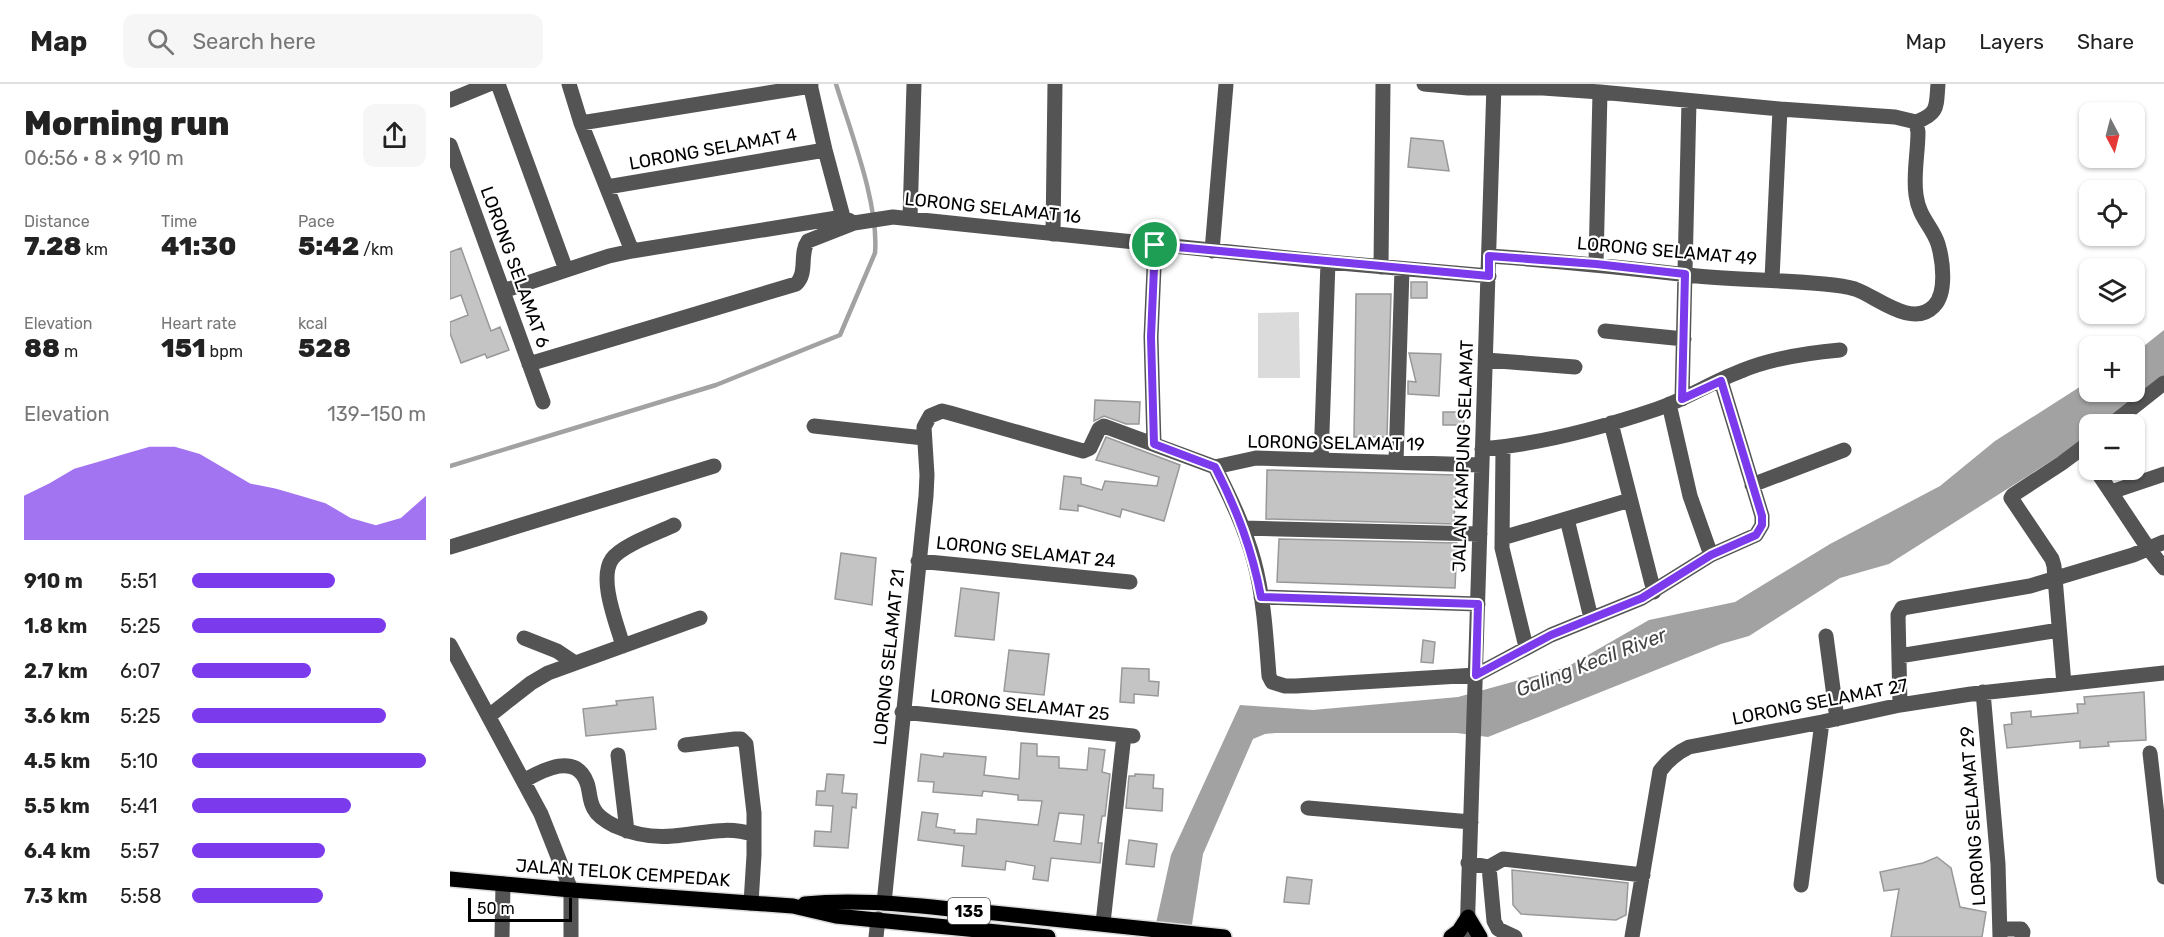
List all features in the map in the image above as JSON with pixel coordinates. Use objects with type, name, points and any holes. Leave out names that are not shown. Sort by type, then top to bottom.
[{"type":"main road","name":"JALAN TELOK CEMPEDAK","points":[[450,879],[793,906],[836,916],[1048,937]]},
{"type":"main road","name":"JALAN TELOK CEMPEDAK","points":[[793,906],[837,901],[884,903],[1103,923],[1224,937]]},
{"type":"main road","points":[[1451,937],[1459,931],[1468,917],[1480,937]]},
{"type":"street","points":[[450,100],[489,84]]},
{"type":"street","points":[[498,84],[566,270]]},
{"type":"street","points":[[569,84],[581,123],[632,251]]},
{"type":"street","points":[[909,218],[914,84]]},
{"type":"street","points":[[1053,234],[1055,84]]},
{"type":"street","points":[[1212,251],[1226,84]]},
{"type":"street","points":[[1381,267],[1383,84]]},
{"type":"street","points":[[1424,84],[1600,92],[1895,117],[1916,122],[1931,116],[1936,107],[1938,84]]},
{"type":"street","points":[[529,364],[796,284],[801,280],[805,246],[808,241],[860,220],[825,150],[811,85],[581,123]]},
{"type":"street","name":"JALAN KAMPUNG SELAMAT","points":[[1467,937],[1494,86]]},
{"type":"street","points":[[1596,264],[1600,92]]},
{"type":"street","points":[[1689,101],[1684,339],[1675,401],[1690,496],[1711,555]]},
{"type":"street","points":[[1772,279],[1780,109]]},
{"type":"street","name":"LORONG SELAMAT 49","points":[[1489,256],[1596,264],[1685,274],[1840,285],[1869,295],[1901,312],[1925,311],[1934,307],[1938,299],[1942,289],[1942,277],[1938,245],[1924,221],[1916,194],[1918,132],[1916,122]]},
{"type":"street","name":"LORONG SELAMAT 6","points":[[450,145],[543,402]]},
{"type":"street","name":"LORONG SELAMAT 4","points":[[607,187],[825,150]]},
{"type":"street","name":"LORONG SELAMAT 16","points":[[502,291],[632,251],[893,217],[1212,251],[1489,276]]},
{"type":"street","points":[[1155,245],[1151,337],[1154,444],[1215,467],[1243,528],[1254,561],[1261,597],[1269,676],[1276,684],[1296,686],[1476,675],[1526,647],[1591,618],[1631,604],[1711,555],[1756,535],[1762,525],[1762,516],[1721,381]]},
{"type":"street","points":[[1321,460],[1328,262]]},
{"type":"street","points":[[1396,462],[1402,269]]},
{"type":"street","points":[[1605,331],[1684,339]]},
{"type":"street","name":"LORONG SELAMAT 19","points":[[1215,467],[1256,458],[1396,462],[1482,457],[1503,447],[1611,423],[1675,401],[1740,371],[1772,361],[1839,350]]},
{"type":"street","points":[[1485,360],[1575,367]]},
{"type":"street","points":[[2125,414],[2164,383]]},
{"type":"street","name":"LORONG SELAMAT 21","points":[[884,903],[927,475],[924,427],[930,416],[942,411],[1083,451],[1090,448],[1099,429],[1104,426],[1154,444]]},
{"type":"street","points":[[1611,423],[1654,592]]},
{"type":"street","points":[[814,426],[924,438]]},
{"type":"street","points":[[1503,447],[1502,538],[1505,561],[1526,647]]},
{"type":"street","points":[[1752,485],[1844,450]]},
{"type":"street","points":[[2064,684],[2052,559],[2011,498],[2079,455]]},
{"type":"street","points":[[450,547],[714,466]]},
{"type":"street","points":[[2111,492],[2164,474]]},
{"type":"street","points":[[2103,480],[2164,568]]},
{"type":"street","points":[[1502,538],[1630,500]]},
{"type":"street","points":[[1567,519],[1591,618]]},
{"type":"street","points":[[623,646],[607,584],[607,570],[613,558],[627,547],[674,525]]},
{"type":"street","points":[[1243,528],[1480,534]]},
{"type":"street","points":[[1900,705],[1898,615],[1902,608],[2030,586],[2164,542]]},
{"type":"street","name":"LORONG SELAMAT 24","points":[[918,561],[1130,582]]},
{"type":"street","points":[[1261,597],[1478,604]]},
{"type":"street","points":[[489,716],[531,683],[548,673],[700,618]]},
{"type":"street","points":[[1899,656],[2059,630]]},
{"type":"street","points":[[1801,885],[1830,721],[1826,636]]},
{"type":"street","points":[[524,638],[557,651],[575,663]]},
{"type":"street","points":[[450,645],[525,780],[541,814],[571,890],[575,936]]},
{"type":"street","name":"LORONG SELAMAT 27","points":[[1632,937],[1660,771],[1667,761],[1689,747],[1830,721],[1900,705],[1983,692],[2164,673]]},
{"type":"street","name":"LORONG SELAMAT 29","points":[[1983,692],[1998,864],[2000,933]]},
{"type":"street","name":"LORONG SELAMAT 25","points":[[902,712],[1128,735],[1103,923]]},
{"type":"street","points":[[685,745],[735,739],[741,739],[746,744],[752,784],[754,836],[751,903]]},
{"type":"street","points":[[2150,753],[2164,877]]},
{"type":"street","points":[[618,755],[627,831]]},
{"type":"street","points":[[525,780],[556,765],[575,769],[583,774],[594,811],[608,822],[642,835],[665,837],[734,830],[754,836]]},
{"type":"street","points":[[1308,808],[1471,822]]},
{"type":"street","points":[[1468,863],[1489,867],[1503,859],[1643,875]]},
{"type":"street","points":[[1489,867],[1494,921],[1498,929],[1515,937]]},
{"type":"street","points":[[502,937],[503,884]]},
{"type":"street","points":[[876,937],[878,919]]},
{"type":"street","points":[[2000,933],[2021,929],[2022,937]]},
{"type":"shaded area","points":[[1299,312],[1300,378],[1258,378],[1258,313]]},
{"type":"water","points":[[2164,330],[2164,378],[2145,392],[2145,345]]},
{"type":"water","name":"Galing Kecil River","points":[[2079,387],[2079,402],[2132,402],[2115,414],[2079,414],[2079,442],[1889,564],[1840,578],[1749,636],[1721,644],[1488,737],[1457,733],[1276,733],[1265,734],[1253,739],[1203,854],[1190,937],[1153,937],[1171,855],[1240,705],[1313,710],[1458,697],[1567,667],[1649,620],[1735,602],[1830,544],[1940,486],[1995,441]]},
{"type":"building","points":[[1411,138],[1443,141],[1449,171],[1408,167]]},
{"type":"building","points":[[461,248],[491,331],[500,327],[509,350],[487,358],[485,354],[461,363],[450,333],[450,322],[468,315],[461,295],[450,299],[450,252]]},
{"type":"building","points":[[1411,282],[1427,282],[1427,298],[1411,298]]},
{"type":"building","points":[[1356,294],[1391,294],[1387,437],[1354,437]]},
{"type":"building","points":[[1409,353],[1441,354],[1439,396],[1408,394],[1408,381],[1416,382]]},
{"type":"building","points":[[1095,400],[1140,402],[1139,424],[1126,424],[1104,416],[1094,421]]},
{"type":"building","points":[[1443,412],[1463,412],[1464,425],[1443,425]]},
{"type":"building","points":[[1106,437],[1180,465],[1164,521],[1122,509],[1120,517],[1078,505],[1078,511],[1060,509],[1064,476],[1081,478],[1081,484],[1102,490],[1105,481],[1157,486],[1159,477],[1096,460]]},
{"type":"building","points":[[1267,470],[1456,475],[1454,524],[1266,519]]},
{"type":"building","points":[[1279,539],[1457,543],[1455,588],[1277,582]]},
{"type":"building","points":[[841,553],[876,558],[872,605],[835,599]]},
{"type":"building","points":[[961,588],[999,593],[994,640],[955,636]]},
{"type":"building","points":[[1423,640],[1435,642],[1433,663],[1421,662]]},
{"type":"building","points":[[1009,650],[1049,654],[1044,695],[1004,691]]},
{"type":"building","points":[[1122,668],[1149,669],[1149,681],[1159,682],[1158,696],[1134,694],[1134,703],[1120,702]]},
{"type":"building","points":[[2144,692],[2146,740],[2108,742],[2109,746],[2080,748],[2080,741],[2007,748],[2004,725],[2012,724],[2011,713],[2031,711],[2031,717],[2078,713],[2077,704],[2085,704],[2084,697]]},
{"type":"building","points":[[653,697],[656,729],[586,736],[583,709],[617,705],[616,701]]},
{"type":"building","points":[[1021,743],[1037,744],[1037,756],[1059,757],[1059,768],[1087,770],[1089,748],[1105,750],[1102,772],[1110,774],[1105,816],[1102,816],[1098,843],[1102,843],[1100,863],[1051,858],[1048,881],[1033,879],[1035,866],[1006,861],[1005,870],[962,866],[964,846],[918,840],[922,812],[938,814],[936,827],[955,830],[954,833],[976,834],[977,819],[1038,825],[1042,801],[1018,800],[1018,795],[983,791],[982,796],[933,792],[934,782],[918,781],[921,754],[943,757],[944,753],[986,757],[984,775],[1019,779]],"holes":[[[1059,813],[1084,815],[1081,844],[1054,841]]]},
{"type":"building","points":[[827,774],[844,775],[842,793],[857,794],[856,808],[852,807],[848,848],[814,846],[815,831],[831,832],[833,806],[816,805],[817,791],[825,791]]},
{"type":"building","points":[[1135,774],[1154,775],[1153,788],[1163,789],[1162,811],[1126,808],[1129,776],[1135,776]]},
{"type":"building","points":[[1129,840],[1157,844],[1154,867],[1126,864]]},
{"type":"building","points":[[1937,857],[1951,868],[1960,907],[1986,912],[1982,937],[1891,937],[1899,889],[1884,891],[1880,872],[1923,863]]},
{"type":"building","points":[[1512,870],[1628,883],[1626,915],[1616,920],[1521,914],[1513,905]]},
{"type":"building","points":[[1287,877],[1312,880],[1309,904],[1284,902]]},
{"type":"waterway","points":[[450,466],[716,385],[840,335],[875,253],[875,234],[863,168],[836,84]]},
{"type":"route","points":[[1155,245],[1489,276],[1489,256],[1596,264],[1685,274],[1682,399],[1721,381],[1762,516],[1762,525],[1756,535],[1711,555],[1654,592],[1631,604],[1551,635],[1476,675],[1478,604],[1261,597],[1254,561],[1243,528],[1215,467],[1154,444],[1151,337],[1155,245]]}]
